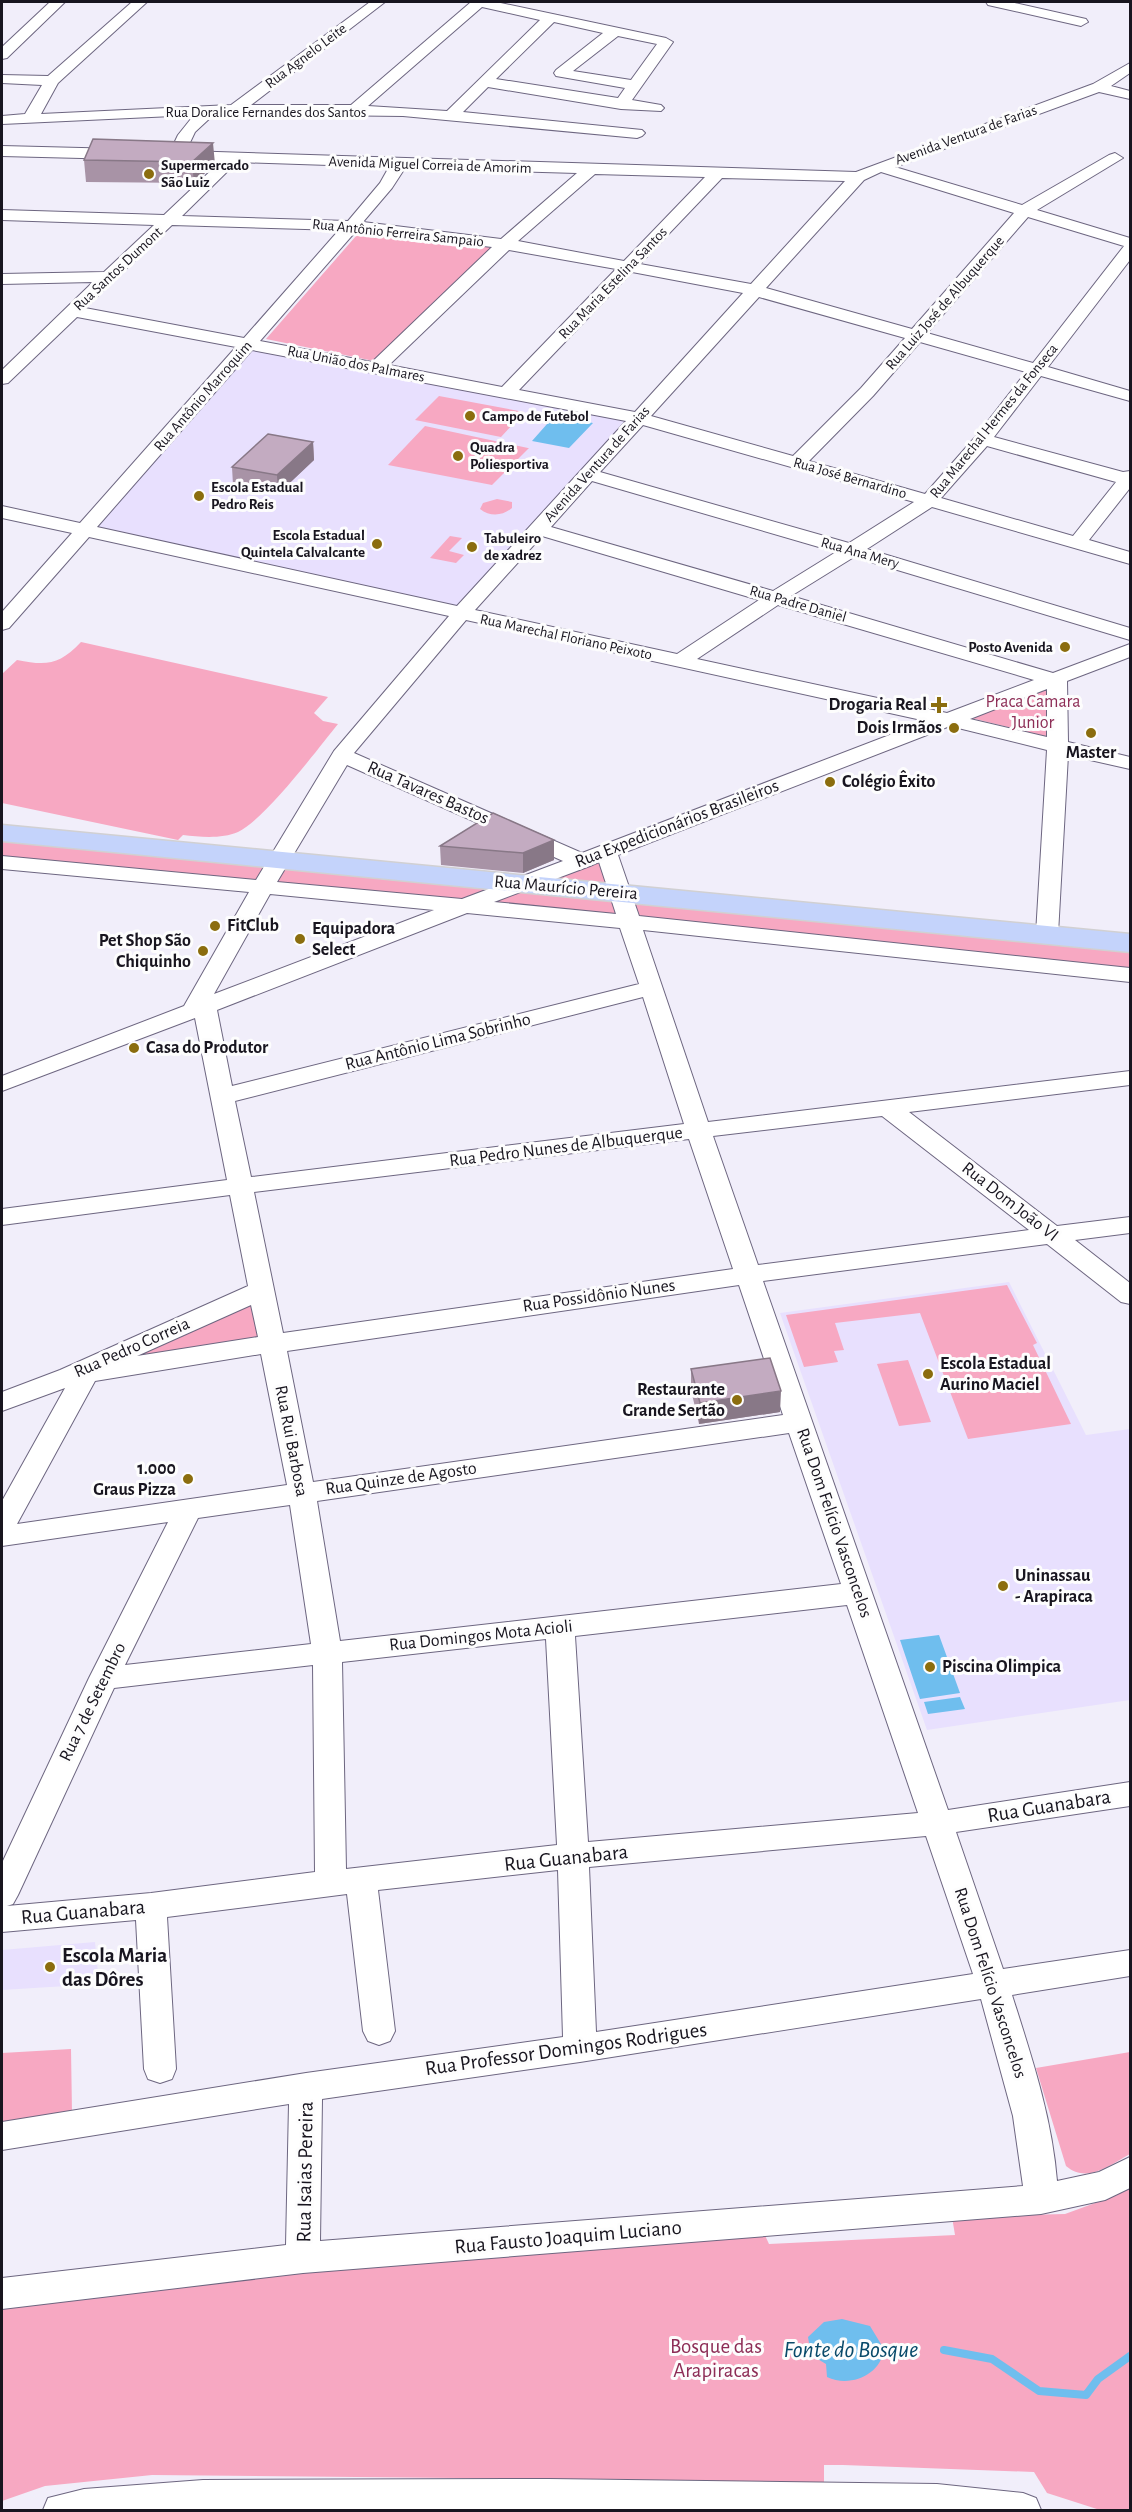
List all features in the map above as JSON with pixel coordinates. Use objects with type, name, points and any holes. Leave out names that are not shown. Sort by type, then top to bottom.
[{"type":"main road","name":"Rua Maurício Pereira","points":[[2,833],[1131,943]]},
{"type":"street","points":[[2,55],[58,2]]},
{"type":"street","points":[[30,119],[52,81],[140,2]]},
{"type":"street","name":"Rua Agnelo Leite","points":[[234,111],[378,2]]},
{"type":"street","points":[[354,110],[478,2],[666,42],[621,104]]},
{"type":"street","points":[[993,2],[1028,5],[1081,22]]},
{"type":"street","points":[[450,116],[551,17]]},
{"type":"street","points":[[615,31],[561,73],[636,85]]},
{"type":"street","name":"Avenida Ventura de Farias","points":[[198,1007],[277,861],[341,754],[461,614],[858,177],[1098,87],[1131,67]]},
{"type":"street","points":[[2,79],[52,81]]},
{"type":"street","points":[[486,82],[656,108]]},
{"type":"street","points":[[1098,87],[1131,95]]},
{"type":"street","name":"Rua Doralice Fernandes dos Santos","points":[[2,120],[210,111],[354,110],[637,133]]},
{"type":"street","name":"Avenida Miguel Correia de Amorim","points":[[210,111],[185,132],[170,155],[858,177]]},
{"type":"street","points":[[2,151],[141,154]]},
{"type":"street","name":"Rua Santos Dumont","points":[[2,379],[233,158]]},
{"type":"street","name":"Rua Luiz José de Albuquerque","points":[[798,462],[867,392],[1025,210],[1115,163]]},
{"type":"street","name":"Rua Antônio Marroquim","points":[[2,624],[352,226],[386,185],[399,164]]},
{"type":"street","points":[[880,167],[1131,243]]},
{"type":"street","points":[[376,368],[505,244],[590,170]]},
{"type":"street","name":"Rua Maria Estelina Santos","points":[[507,392],[718,173]]},
{"type":"street","name":"Rua Antônio Ferreira Sampaio","points":[[2,215],[352,226],[505,244],[754,290],[1131,396]]},
{"type":"street","name":"Rua Marechal Hermes da Fonseca","points":[[680,661],[929,501],[982,439],[1131,250]]},
{"type":"street","points":[[2,279],[109,277]]},
{"type":"street","name":"Rua União dos Palmares","points":[[72,311],[639,418]]},
{"type":"street","name":"Rua José Bernardino","points":[[639,418],[1131,558]]},
{"type":"street","points":[[982,439],[1130,478],[1078,542]]},
{"type":"street","name":"Rua Ana Mery","points":[[588,474],[1131,634]]},
{"type":"street","name":"Rua Marechal Floriano Peixoto","points":[[2,512],[949,720],[1131,763]]},
{"type":"street","name":"Rua Padre Daniel","points":[[538,529],[1057,680]]},
{"type":"street","name":"Rua Expedicionários Brasileiros","points":[[2,1084],[1131,650]]},
{"type":"street","points":[[1047,934],[1058,746],[1057,680]]},
{"type":"street","name":"Rua Tavares Bastos","points":[[341,754],[582,861]]},
{"type":"street","name":"Rua Dom Felício Vasconcelos","points":[[606,851],[699,1132],[992,1983],[1022,2079],[1040,2165],[1041,2199]]},
{"type":"street","name":"Rua Maurício Pereira","points":[[2,862],[630,922],[1131,975]]},
{"type":"street","points":[[783,956],[842,944]]},
{"type":"street","points":[[219,968],[219,973],[228,982],[246,989]]},
{"type":"street","name":"Rua Antônio Lima Sobrinho","points":[[224,1096],[651,988]]},
{"type":"street","name":"Rua Rui Barbosa","points":[[198,1007],[224,1096],[239,1186],[302,1493],[327,1652],[346,1882],[380,2031]]},
{"type":"street","name":"Rua Pedro Nunes de Albuquerque","points":[[2,1217],[239,1186],[1131,1078]]},
{"type":"street","name":"Rua Dom João VI","points":[[889,1109],[1131,1296]]},
{"type":"street","name":"Rua Possidônio Nunes","points":[[82,1371],[748,1275],[1131,1225]]},
{"type":"street","name":"Rua Pedro Correia","points":[[2,1402],[82,1371],[262,1290]]},
{"type":"street","points":[[2,1525],[82,1371]]},
{"type":"street","name":"Rua Quinze de Agosto","points":[[2,1536],[800,1422]]},
{"type":"street","name":"Rua 7 de Setembro","points":[[2,1895],[104,1678],[188,1511]]},
{"type":"street","name":"Rua Domingos Mota Acioli","points":[[104,1678],[857,1593]]},
{"type":"street","points":[[560,1628],[573,1856],[580,2048]]},
{"type":"street","name":"Rua Guanabara","points":[[2,1919],[151,1906],[573,1856],[938,1823],[1131,1794]]},
{"type":"street","points":[[151,1906],[160,2069]]},
{"type":"street","name":"Rua Professor Domingos Rodrigues","points":[[2,2136],[306,2087],[580,2048],[1131,1963]]},
{"type":"street","name":"Rua Isaias Pereira","points":[[303,2258],[306,2087]]},
{"type":"street","name":"Rua Fausto Joaquim Luciano","points":[[2,2294],[303,2258],[1041,2199],[1105,2186],[1131,2172]]},
{"type":"street","points":[[61,2511],[84,2506],[203,2497],[315,2504],[937,2506],[1023,2511]]},
{"type":"shaded area","points":[[248,343],[639,418],[461,614],[85,531]]},
{"type":"shaded area","name":"Uninassau - Arapiraca","points":[[1009,1282],[1086,1435],[1130,1429],[1130,1700],[927,1730],[780,1313]]},
{"type":"shaded area","name":"Escola Maria das Dôres","points":[[95,1942],[99,1984],[2,1990],[2,1950]]},
{"type":"green space","points":[[363,228],[496,246],[374,361],[266,339]]},
{"type":"green space","name":"Campo de Futebol","points":[[439,396],[524,412],[501,437],[415,420]]},
{"type":"green space","name":"Quadra Poliesportiva","points":[[425,426],[529,448],[492,485],[388,465]]},
{"type":"green space","points":[[497,499],[512,502],[512,508],[496,515],[480,509],[483,503]]},
{"type":"green space","points":[[450,536],[462,538],[449,551],[464,555],[456,563],[430,558]]},
{"type":"green space","points":[[81,642],[328,697],[314,713],[323,721],[338,724],[262,813],[238,832],[225,836],[183,835],[178,840],[2,803],[2,674],[17,660],[37,663],[52,662],[66,655]]},
{"type":"green space","name":"Praca Camara Junior","points":[[1051,685],[1053,738],[967,717]]},
{"type":"green space","points":[[2,833],[520,884],[606,851],[620,893],[1130,943],[1130,975],[630,922],[2,862]]},
{"type":"green space","points":[[1007,1285],[1037,1343],[1033,1345],[1071,1424],[968,1439],[920,1313],[835,1323],[844,1350],[834,1351],[838,1362],[804,1367],[786,1315]]},
{"type":"green space","points":[[262,1290],[271,1344],[91,1365]]},
{"type":"green space","points":[[908,1360],[931,1422],[899,1426],[877,1364]]},
{"type":"green space","points":[[71,2049],[72,2113],[2,2123],[2,2053]]},
{"type":"green space","points":[[1130,2052],[1130,2154],[1098,2171],[1082,2173],[1074,2171],[1066,2166],[1036,2068]]},
{"type":"green space","name":"Bosque das Arapiracas","points":[[1130,2187],[1130,2510],[1100,2510],[1047,2493],[1034,2472],[843,2465],[824,2465],[824,2488],[550,2479],[152,2475],[45,2486],[2,2501],[2,2300],[311,2269],[762,2229],[769,2244],[955,2235],[952,2217],[1065,2214],[1117,2195]]},
{"type":"water","points":[[555,415],[593,423],[569,448],[532,441]]},
{"type":"water","name":"Piscina Olimpica","points":[[939,1635],[960,1693],[920,1699],[900,1640]]},
{"type":"water","points":[[960,1697],[965,1709],[928,1714],[924,1702]]},
{"type":"water","name":"Fonte do Bosque","points":[[842,2319],[870,2326],[884,2349],[877,2366],[863,2377],[854,2380],[836,2380],[827,2377],[826,2364],[811,2355],[808,2337],[824,2322]]},
{"type":"building","points":[[93,139],[213,143],[192,162],[84,160]]},
{"type":"building","points":[[268,434],[313,442],[277,475],[232,467]]},
{"type":"building","points":[[493,813],[554,840],[523,853],[440,846]]},
{"type":"building","points":[[770,1358],[781,1391],[700,1403],[691,1369]]},
{"type":"waterway","points":[[944,2350],[992,2359],[1039,2391],[1086,2395],[1098,2379],[1130,2356]]},
{"type":"place","name":"Supermercado São Luiz","points":[[149,174]]},
{"type":"place","name":"Campo de Futebol","points":[[470,416]]},
{"type":"place","name":"Quadra Poliesportiva","points":[[458,456]]},
{"type":"place","name":"Escola Estadual Pedro Reis","points":[[199,496]]},
{"type":"place","name":"Escola Estadual Quintela Calvalcante","points":[[377,544]]},
{"type":"place","name":"Tabuleiro de xadrez","points":[[472,547]]},
{"type":"place","name":"Posto Avenida","points":[[1065,647]]},
{"type":"place","name":"Drogaria Real","points":[[939,705]]},
{"type":"place","name":"Dois Irmãos","points":[[954,728]]},
{"type":"place","name":"Master","points":[[1091,733]]},
{"type":"place","name":"Colégio Êxito","points":[[830,782]]},
{"type":"place","name":"FitClub","points":[[215,926]]},
{"type":"place","name":"Equipadora Select","points":[[300,939]]},
{"type":"place","name":"Pet Shop São Chiquinho","points":[[203,951]]},
{"type":"place","name":"Casa do Produtor","points":[[134,1048]]},
{"type":"place","name":"Escola Estadual Aurino Maciel","points":[[928,1374]]},
{"type":"place","name":"Restaurante Grande Sertão","points":[[737,1400]]},
{"type":"place","name":"1.000 Graus Pizza","points":[[188,1479]]},
{"type":"place","name":"Uninassau - Arapiraca","points":[[1003,1586]]},
{"type":"place","name":"Piscina Olimpica","points":[[930,1667]]},
{"type":"place","name":"Escola Maria das Dôres","points":[[50,1967]]}]
